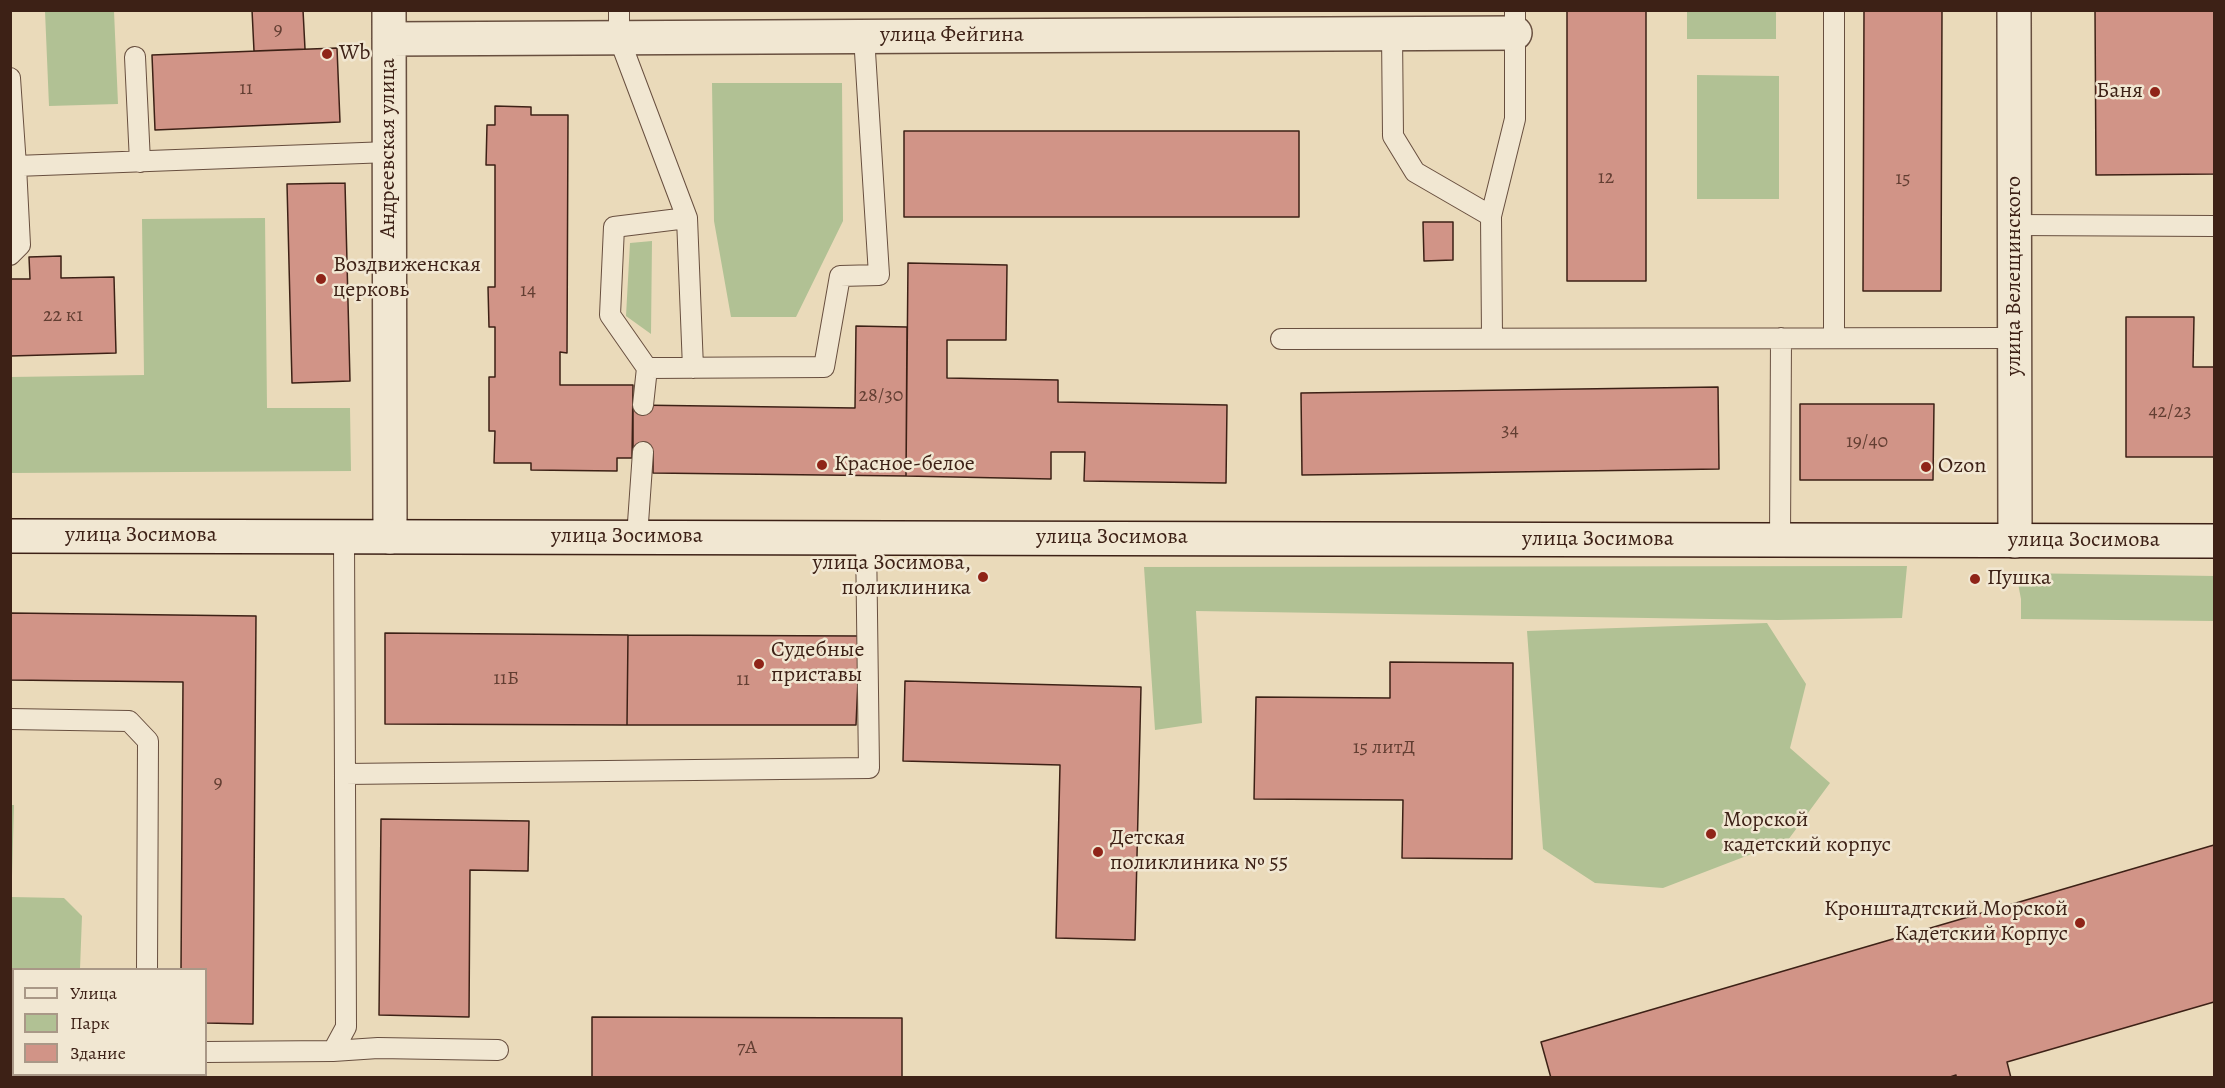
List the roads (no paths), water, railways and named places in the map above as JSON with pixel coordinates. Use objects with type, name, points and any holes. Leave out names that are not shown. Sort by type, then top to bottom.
[{"type":"main road","name":"улица Велещинского","points":[[2014,10],[2015,541]]},
{"type":"main road","name":"улица Фейгина","points":[[389,25],[619,24],[864,36],[1392,33],[1515,22]]},
{"type":"main road","name":"Андреевская улица","points":[[389,25],[390,537]]},
{"type":"main road","name":"улица Зосимова","points":[[10,536],[2214,541]]},
{"type":"lane","points":[[1834,10],[1834,338]]},
{"type":"lane","points":[[1492,338],[1491,216],[1515,119],[1515,22]]},
{"type":"lane","points":[[619,24],[687,218],[693,368]]},
{"type":"lane","points":[[1392,33],[1393,136],[1415,172],[1491,216]]},
{"type":"lane","points":[[647,368],[824,367],[840,276],[879,275],[864,36]]},
{"type":"lane","points":[[135,57],[140,162]]},
{"type":"lane","points":[[10,78],[20,245],[10,255]]},
{"type":"lane","points":[[16,166],[389,152]]},
{"type":"lane","points":[[643,405],[647,368],[610,315],[614,227],[687,218]]},
{"type":"lane","points":[[2014,225],[2214,226]]},
{"type":"lane","points":[[1780,540],[1781,338]]},
{"type":"lane","points":[[1281,339],[2014,338]]},
{"type":"lane","points":[[637,537],[643,452]]},
{"type":"lane","points":[[333,1051],[346,1027],[344,537]]},
{"type":"lane","points":[[345,774],[869,768],[866,538]]},
{"type":"lane","points":[[10,720],[129,721],[148,741],[147,968]]},
{"type":"lane","points":[[207,1052],[333,1051],[378,1048],[498,1050]]},
{"type":"place","name":"Wb","points":[[327,54]]},
{"type":"place","name":"Баня","points":[[2155,92]]},
{"type":"place","name":"Воздвиженская церковь","points":[[321,279]]},
{"type":"place","name":"Красное-белое","points":[[822,465]]},
{"type":"place","name":"Ozon","points":[[1926,467]]},
{"type":"place","name":"улица Зосимова, поликлиника","points":[[983,577]]},
{"type":"place","name":"Пушка","points":[[1975,579]]},
{"type":"place","name":"Судебные приставы","points":[[759,664]]},
{"type":"place","name":"Морской кадетский корпус","points":[[1711,834]]},
{"type":"place","name":"Детская поликлиника № 55","points":[[1098,852]]},
{"type":"place","name":"Кронштадтский Морской Кадетский Корпус","points":[[2080,923]]}]
